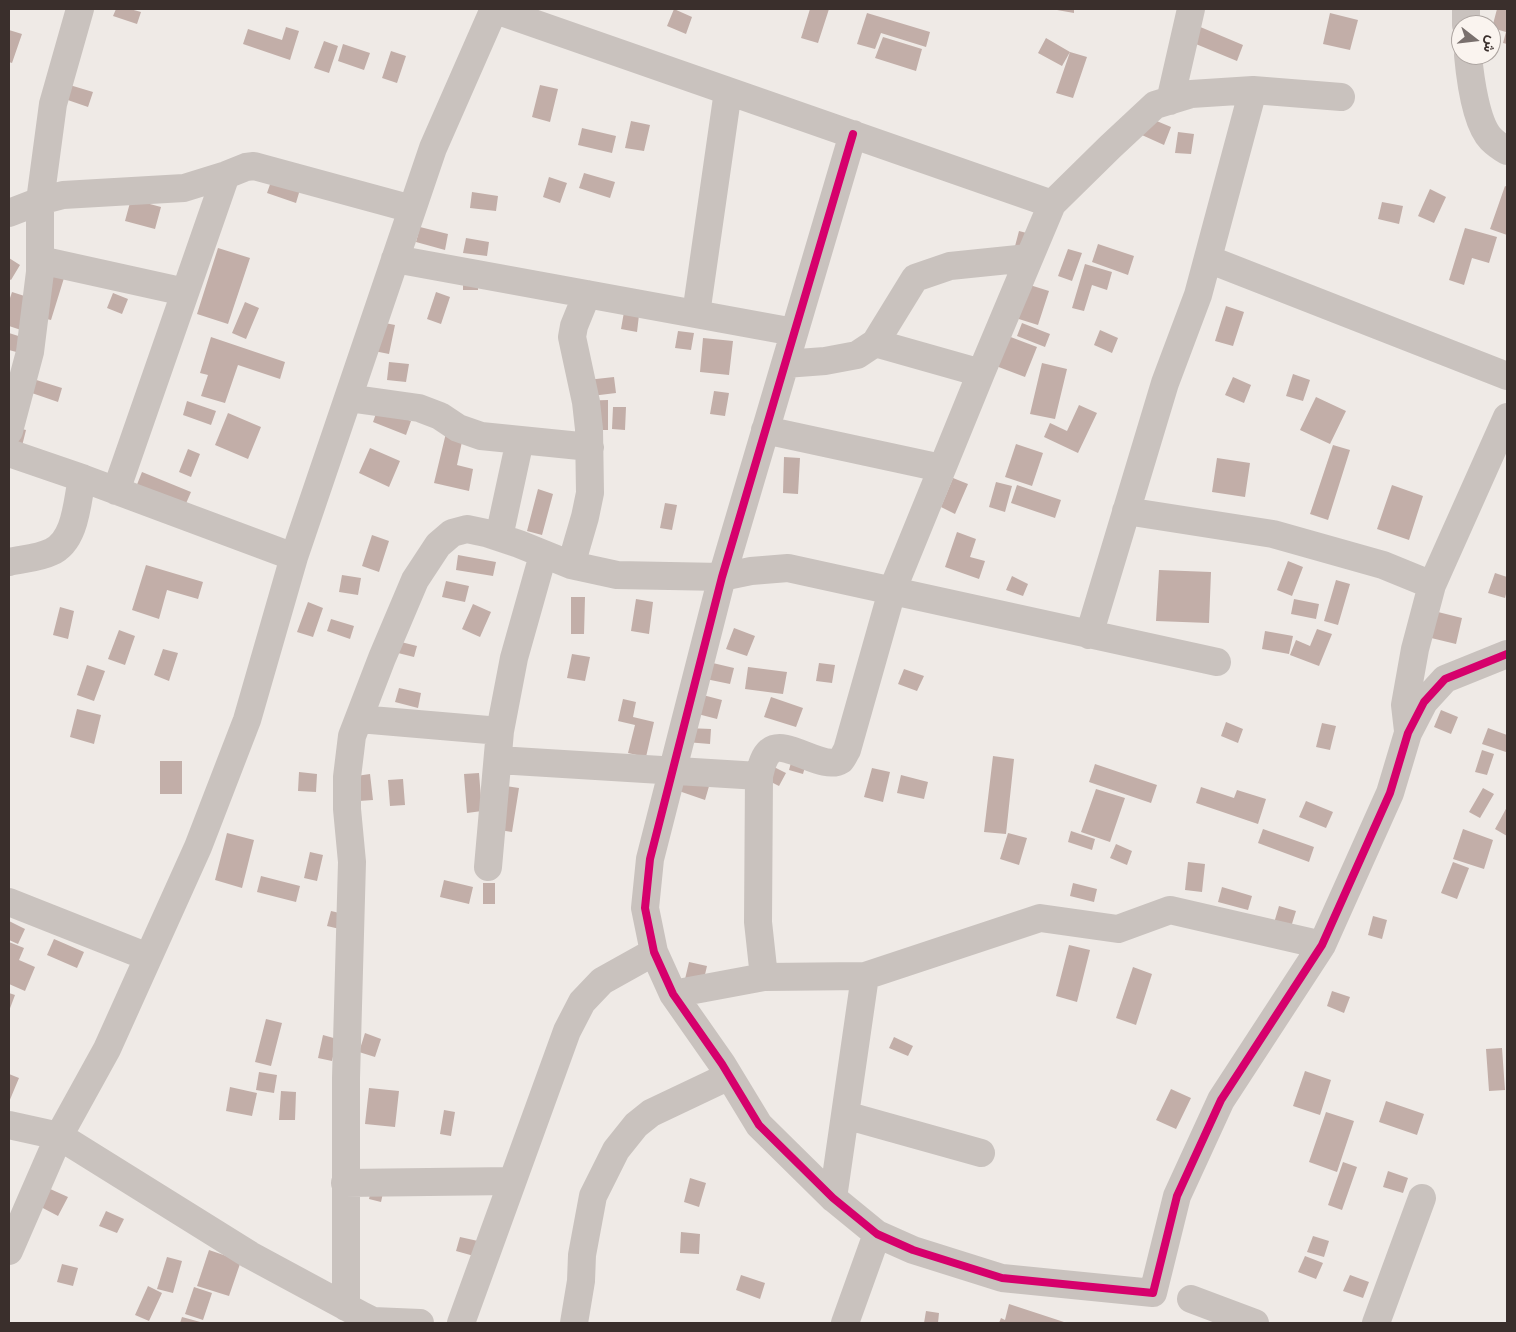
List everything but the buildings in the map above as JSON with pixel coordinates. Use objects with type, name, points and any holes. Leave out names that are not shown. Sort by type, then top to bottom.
[{"type":"street","points":[[9,430],[30,352],[39,281],[40,201],[53,104],[80,9]]},
{"type":"street","points":[[9,1251],[60,1136],[107,1049],[198,847],[247,720],[294,558],[432,148],[494,9],[538,15],[728,91],[1052,204]]},
{"type":"street","points":[[1170,100],[1191,9]]},
{"type":"street","points":[[1470,65],[1481,124],[1490,138],[1507,151]]},
{"type":"street","points":[[1089,635],[1165,383],[1198,295],[1253,90]]},
{"type":"street","points":[[764,976],[758,922],[759,776],[763,760],[770,751],[779,748],[832,763],[841,760],[847,750],[892,592],[941,468],[1052,204],[1110,146],[1155,105],[1192,94],[1253,90],[1341,97]]},
{"type":"street","points":[[696,314],[728,91]]},
{"type":"street","points":[[853,134],[722,577],[650,859],[645,908],[654,952],[673,994],[729,1076],[759,1125],[833,1198],[877,1234],[913,1250],[1002,1278],[1153,1293],[1176,1196],[1221,1100],[1322,946],[1390,793],[1408,733],[1424,702],[1445,679],[1507,654]]},
{"type":"street","points":[[9,213],[40,201],[63,195],[184,188],[246,167],[260,167],[412,209]]},
{"type":"street","points":[[116,491],[226,175]]},
{"type":"street","points":[[785,364],[825,361],[857,354],[875,343],[916,278],[950,266],[1028,258]]},
{"type":"street","points":[[395,259],[794,332]]},
{"type":"street","points":[[1208,259],[1507,376]]},
{"type":"street","points":[[40,260],[185,292]]},
{"type":"street","points":[[571,566],[590,493],[590,447],[586,402],[572,337],[574,326],[587,294]]},
{"type":"street","points":[[875,343],[981,373]]},
{"type":"street","points":[[348,398],[419,408],[440,416],[458,428],[481,436],[590,447]]},
{"type":"street","points":[[1408,733],[1405,705],[1415,649],[1432,585],[1507,417]]},
{"type":"street","points":[[766,430],[941,468]]},
{"type":"street","points":[[499,537],[520,440]]},
{"type":"street","points":[[9,453],[82,478],[294,558]]},
{"type":"street","points":[[9,562],[51,552],[63,544],[70,535],[82,478]]},
{"type":"street","points":[[1126,511],[1273,534],[1383,565],[1432,585]]},
{"type":"street","points":[[346,1307],[346,1078],[352,862],[347,809],[347,777],[352,736],[415,580],[438,545],[452,533],[468,529],[519,544],[571,566],[617,575],[722,577],[751,571],[788,568],[1217,662]]},
{"type":"street","points":[[488,867],[500,730],[514,658],[543,555]]},
{"type":"street","points":[[359,719],[500,730]]},
{"type":"street","points":[[498,760],[759,776]]},
{"type":"street","points":[[9,902],[148,957]]},
{"type":"street","points":[[673,994],[764,976],[865,976],[1040,918],[1118,929],[1170,910],[1322,946]]},
{"type":"street","points":[[461,1323],[567,1031],[582,1002],[602,981],[654,952]]},
{"type":"street","points":[[833,1198],[865,976]]},
{"type":"street","points":[[574,1323],[581,1281],[582,1255],[593,1196],[616,1150],[636,1125],[651,1113],[729,1076]]},
{"type":"street","points":[[845,1115],[981,1153]]},
{"type":"street","points":[[9,1125],[60,1136],[250,1255],[373,1322],[420,1323]]},
{"type":"street","points":[[345,1183],[512,1181]]},
{"type":"street","points":[[1376,1323],[1422,1198]]},
{"type":"street","points":[[845,1323],[877,1234]]},
{"type":"street","points":[[1191,1299],[1255,1323]]},
{"type":"cycle path","points":[[853,134],[722,577],[650,859],[645,908],[654,952],[673,994],[722,1064],[759,1125],[833,1198],[877,1234],[913,1250],[1002,1278],[1153,1293],[1177,1196],[1221,1100],[1322,945],[1390,793],[1408,733],[1424,702],[1445,679],[1507,654]]}]
